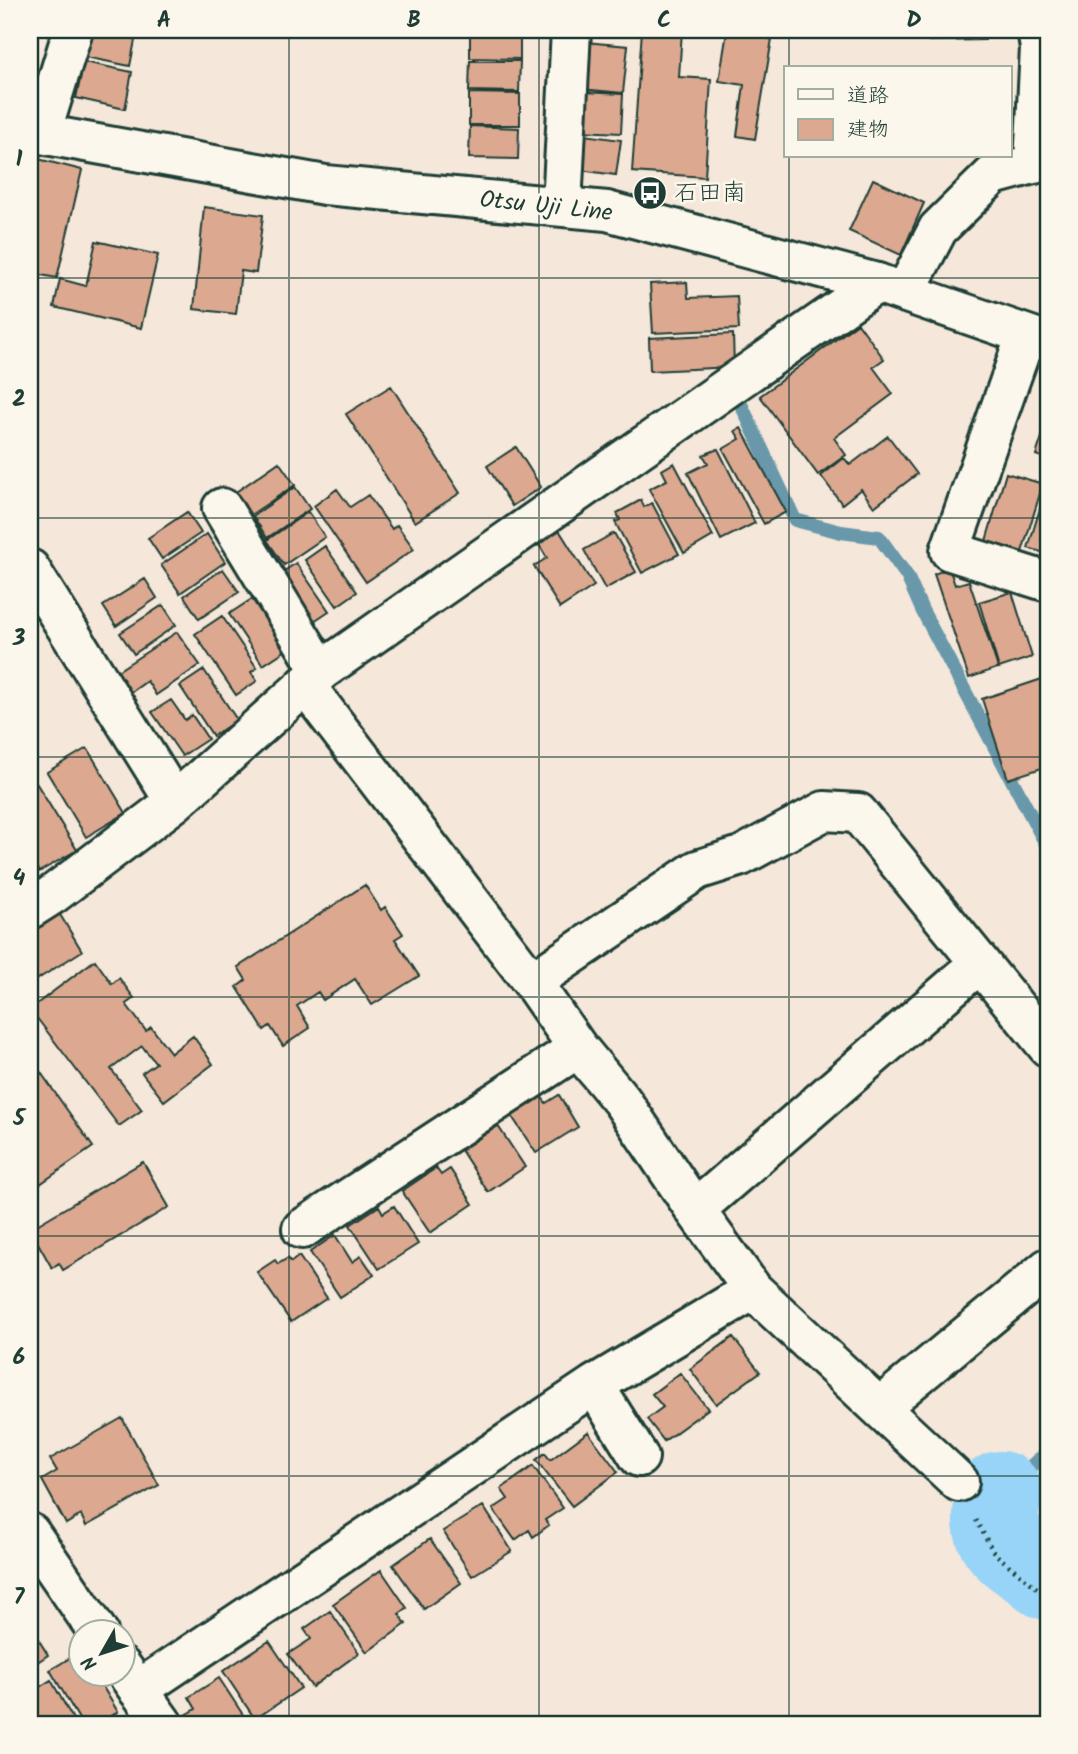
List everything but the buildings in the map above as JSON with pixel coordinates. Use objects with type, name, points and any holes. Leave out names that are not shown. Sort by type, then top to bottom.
[{"type":"street","points":[[35,133],[73,30]]},
{"type":"street","points":[[562,206],[571,30]]},
{"type":"street","points":[[30,909],[176,802],[313,678],[891,288],[938,229],[993,175],[1041,162],[1040,48],[1037,30]]},
{"type":"street","name":"Otsu Uji Line","points":[[35,133],[325,185],[607,211],[891,288],[1037,339]]},
{"type":"street","points":[[1037,339],[950,551],[1048,582]]},
{"type":"street","points":[[222,508],[313,678],[578,1048],[622,1101],[753,1290],[959,1482]]},
{"type":"street","points":[[30,569],[176,802]]},
{"type":"street","points":[[533,982],[697,870],[741,856],[824,811],[858,813],[1048,1047]]},
{"type":"street","points":[[695,1210],[980,963]]},
{"type":"street","points":[[302,1229],[578,1048]]},
{"type":"street","points":[[880,1407],[1048,1268]]},
{"type":"street","points":[[146,1705],[594,1385],[753,1290]]},
{"type":"street","points":[[594,1385],[639,1457]]},
{"type":"street","points":[[30,1533],[88,1618]]},
{"type":"path","points":[[959,1482],[962,1499],[994,1553],[1048,1597]]},
{"type":"waterway","points":[[740,402],[795,520],[841,532],[879,537],[907,576],[922,610],[1048,848]]},
{"type":"waterway","points":[[1000,1494],[1048,1451]]},
{"type":"waterway","points":[[1000,1494],[996,1511],[996,1525],[1000,1536],[1015,1552],[1048,1577]]},
{"type":"place","name":"石田南","points":[[650,193]]}]
